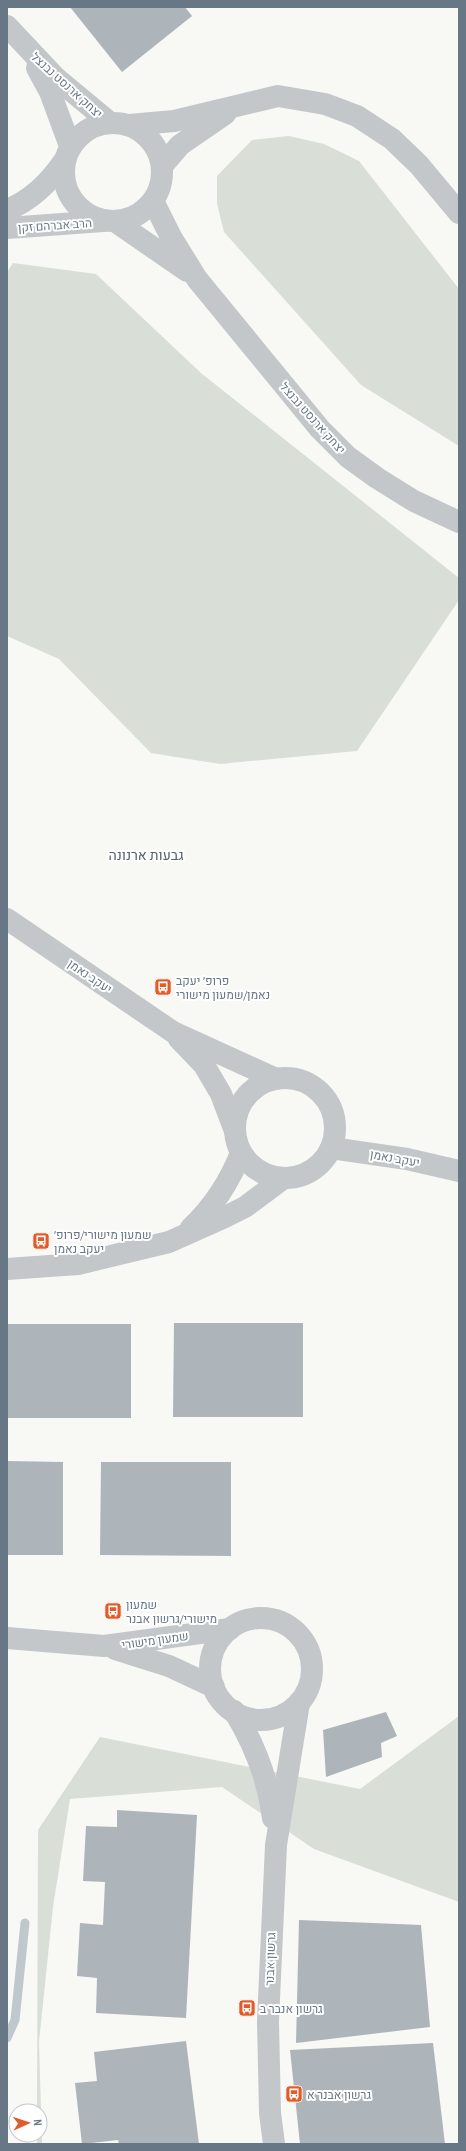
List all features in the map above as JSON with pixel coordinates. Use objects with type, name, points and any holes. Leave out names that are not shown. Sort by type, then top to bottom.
[{"type":"street","name":"יצחק ארנסט נבנצל","points":[[7,26],[25,46],[75,95],[119,124]]},
{"type":"street","name":"יצחק ארנסט נבנצל","points":[[25,46],[50,92],[67,153]]},
{"type":"street","points":[[119,124],[144,133],[155,146],[162,166],[162,178],[153,201],[140,214],[128,220],[110,222],[89,216],[75,204],[68,192],[63,177],[67,153],[80,134],[94,126],[119,124],[174,121],[278,96],[325,104],[357,116],[392,139],[419,165],[459,213]]},
{"type":"street","points":[[162,166],[180,145],[237,106]]},
{"type":"street","name":"הרב אברהם זקן","points":[[7,210],[20,205],[40,190],[67,153]]},
{"type":"street","name":"יצחק ארנסט נבנצל","points":[[153,201],[171,236],[197,279],[285,388],[348,457],[414,501],[459,522]]},
{"type":"street","name":"יצחק ארנסט נבנצל","points":[[110,222],[152,245],[197,279]]},
{"type":"street","name":"הרב אברהם זקן","points":[[7,228],[110,222]]},
{"type":"street","name":"יעקב נאמן","points":[[7,919],[173,1032],[276,1079]]},
{"type":"street","name":"יעקב נאמן","points":[[173,1032],[204,1065],[221,1094],[235,1132]]},
{"type":"street","points":[[291,1078],[306,1083],[318,1091],[328,1103],[333,1118],[335,1133],[331,1148],[323,1161],[312,1171],[299,1177],[284,1178],[259,1172],[241,1153],[235,1132],[236,1117],[241,1104],[250,1092],[262,1084],[276,1079],[291,1078]]},
{"type":"street","name":"יעקב נאמן","points":[[331,1148],[407,1159],[459,1171]]},
{"type":"street","points":[[184,1234],[209,1210],[222,1193],[241,1153]]},
{"type":"street","points":[[7,1269],[78,1264],[169,1242],[245,1206],[284,1178]]},
{"type":"street","points":[[259,1618],[275,1620],[295,1631],[308,1650],[312,1666],[308,1690],[299,1703],[280,1716],[264,1720],[248,1718],[234,1711],[222,1701],[214,1687],[211,1672],[212,1655],[219,1641],[230,1629],[243,1621],[259,1618]]},
{"type":"street","name":"שמעון מישורי","points":[[104,1646],[230,1629]]},
{"type":"street","name":"שמעון מישורי","points":[[7,1638],[104,1646],[169,1666],[214,1687]]},
{"type":"street","name":"גרשון אבנר","points":[[274,2144],[270,2113],[268,2022],[276,1845],[299,1703]]},
{"type":"street","name":"גרשון אבנר","points":[[234,1711],[255,1750],[264,1774],[271,1800],[276,1845]]},
{"type":"shaded area","points":[[289,136],[324,144],[359,161],[459,289],[459,446],[361,385],[224,232],[217,204],[217,176],[252,140]]},
{"type":"shaded area","points":[[13,263],[96,274],[201,373],[459,578],[459,600],[357,751],[220,764],[151,753],[59,659],[7,636],[7,272]]},
{"type":"shaded area","points":[[459,1716],[459,1902],[314,1849],[222,1787],[70,1799],[53,1907],[39,2042],[41,2103],[37,2103],[38,1830],[100,1737],[360,1789]]},
{"type":"building","points":[[70,7],[185,7],[192,16],[122,72]]},
{"type":"building","points":[[174,1323],[303,1323],[303,1417],[173,1417]]},
{"type":"building","points":[[7,1324],[131,1324],[131,1418],[7,1418]]},
{"type":"building","points":[[7,1461],[63,1462],[63,1555],[7,1555]]},
{"type":"building","points":[[101,1462],[231,1462],[231,1556],[100,1555]]},
{"type":"building","points":[[386,1712],[397,1736],[381,1743],[382,1757],[326,1777],[323,1730]]},
{"type":"building","points":[[117,1810],[197,1815],[186,2018],[96,2013],[97,1978],[77,1976],[80,1923],[103,1925],[105,1882],[83,1881],[86,1826],[117,1827]]},
{"type":"building","points":[[299,1920],[421,1925],[430,2027],[296,2043]]},
{"type":"building","points":[[186,2041],[199,2144],[119,2144],[118,2140],[82,2144],[75,2083],[97,2081],[94,2052]]},
{"type":"building","points":[[433,2043],[445,2144],[300,2144],[290,2050]]},
{"type":"waterway","points":[[7,2038],[15,2020],[25,1923]]},
{"type":"place","name":"פרופ׳ יעקב נאמן/שמעון מישורי","points":[[163,987]]},
{"type":"place","name":"שמעון מישורי/פרופ׳ יעקב נאמן","points":[[41,1241]]},
{"type":"place","name":"שמעון מישורי/גרשון אבנר","points":[[113,1611]]},
{"type":"place","name":"גרשון אנבר ב","points":[[247,2008]]},
{"type":"place","name":"גרשון אבנר א","points":[[294,2094]]},
{"type":"district","name":"גבעות ארנונה","points":[[146,855]]}]
